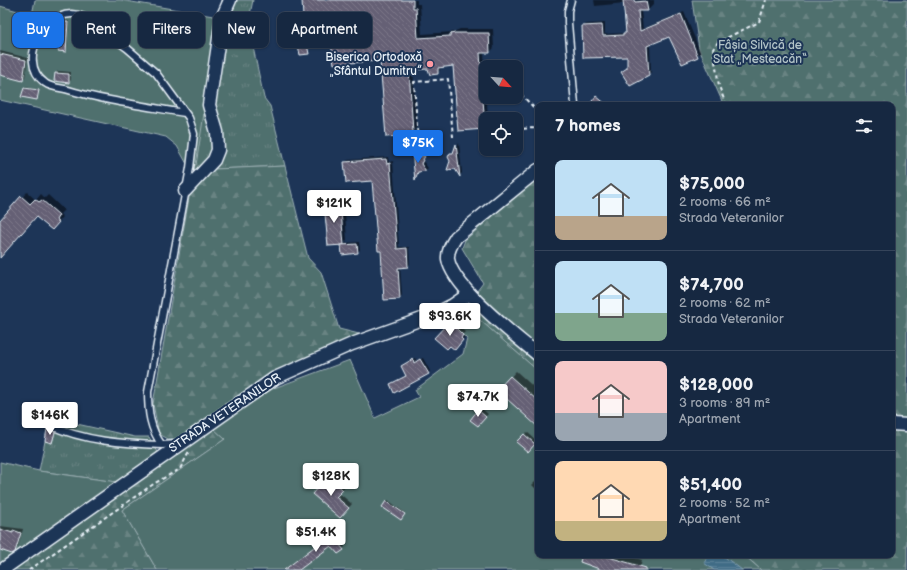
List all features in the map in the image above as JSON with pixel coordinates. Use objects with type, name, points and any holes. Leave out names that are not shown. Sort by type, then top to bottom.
[{"type":"street","points":[[185,191],[214,160],[218,150],[217,132],[209,105],[222,18],[230,0]]},
{"type":"street","points":[[535,172],[456,237],[451,244],[448,259],[451,268],[469,294],[535,352]]},
{"type":"street","name":"STRADA VETERANILOR","points":[[2,570],[186,446],[214,419],[274,378],[352,344],[433,315],[454,305],[469,294]]},
{"type":"street","points":[[895,424],[907,425]]},
{"type":"lane","points":[[571,0],[568,11],[568,23],[575,102]]},
{"type":"lane","points":[[162,446],[151,424],[148,392],[185,191],[194,134],[192,125],[185,113],[156,73],[127,48],[76,13],[67,12],[55,18],[43,30],[36,43],[32,54],[33,65],[46,84],[85,95],[185,113]]},
{"type":"lane","points":[[49,425],[64,431],[91,438],[121,443],[186,446]]},
{"type":"path","points":[[725,102],[719,86],[713,49],[718,42],[759,22],[766,0]]},
{"type":"path","points":[[418,140],[414,82],[448,79],[453,137]]},
{"type":"path","points":[[523,96],[535,109]]},
{"type":"path","points":[[523,129],[535,128]]},
{"type":"path","points":[[29,570],[155,483],[180,469],[186,460],[186,446]]},
{"type":"green space","points":[[35,0],[120,0],[190,12],[138,12],[138,48],[205,48],[205,15],[213,16],[214,48],[196,165],[187,164],[177,146],[166,137],[0,100],[0,6],[21,12],[12,12],[12,48],[64,48],[64,12],[33,12]]},
{"type":"green space","points":[[222,0],[253,0],[250,12],[220,12]]},
{"type":"green space","name":"Fâșia Silvică de Stat „Mesteacăn“","points":[[692,0],[907,0],[907,570],[761,570],[747,558],[895,558],[895,102],[721,102],[722,101],[699,49]]},
{"type":"green space","points":[[214,48],[253,48],[264,98],[270,106],[285,166],[214,169],[190,192]]},
{"type":"green space","points":[[285,166],[308,258],[321,272],[339,329],[359,334],[271,374],[182,437],[170,440],[159,434],[153,404],[190,192],[214,169]]},
{"type":"green space","points":[[535,180],[535,368],[465,307],[483,283],[462,248],[465,240]]},
{"type":"green space","points":[[465,307],[535,368],[535,558],[747,558],[761,570],[157,570],[122,510],[225,439],[212,427],[274,388],[350,360],[375,418],[419,397],[415,390],[463,354],[467,339],[448,320]]},
{"type":"green space","points":[[50,418],[135,437],[149,437],[158,452],[117,482],[39,471],[45,441],[52,443],[55,432],[47,429]]},
{"type":"green space","points":[[212,427],[225,439],[122,510],[157,570],[7,570]]},
{"type":"green space","points":[[0,462],[39,471],[117,482],[0,566]]},
{"type":"water","points":[[707,558],[726,558],[742,570],[714,570],[704,563]]},
{"type":"building","points":[[302,0],[413,0],[413,8],[416,8],[418,38],[450,36],[450,34],[455,33],[489,33],[490,53],[480,53],[480,60],[479,60],[479,104],[483,104],[484,112],[479,112],[479,129],[458,131],[453,66],[438,68],[438,74],[430,75],[428,69],[409,70],[412,135],[386,137],[380,61],[334,64],[332,48],[372,48],[372,12],[303,12]]},
{"type":"building","points":[[623,0],[634,0],[635,2],[646,1],[648,11],[638,11],[640,31],[681,14],[698,57],[682,64],[669,37],[647,46],[649,76],[630,86],[621,72],[627,68],[627,57],[583,58],[582,26],[602,25],[603,36],[623,35],[623,33],[626,33]]},
{"type":"building","points":[[64,22],[68,22],[66,52],[58,51],[58,48],[64,48]]},
{"type":"building","points":[[299,48],[308,48],[309,54],[300,55]]},
{"type":"building","points":[[0,54],[26,60],[23,81],[0,75]]},
{"type":"building","points":[[55,73],[69,74],[69,83],[54,81]]},
{"type":"building","points":[[24,88],[39,90],[37,100],[21,97]]},
{"type":"building","points":[[596,96],[603,102],[591,102]]},
{"type":"building","points":[[456,144],[460,177],[455,169],[447,170],[450,161],[448,157],[450,153],[453,153]]},
{"type":"building","points":[[412,151],[416,156],[425,156],[421,164],[426,171],[418,172],[415,180]]},
{"type":"building","points":[[386,159],[387,164],[390,163],[397,249],[407,248],[408,267],[398,268],[400,299],[384,300],[381,251],[378,251],[372,181],[346,183],[344,162]]},
{"type":"building","points":[[21,196],[30,204],[35,199],[39,202],[42,200],[59,215],[56,220],[59,222],[52,230],[36,217],[0,258],[0,220]]},
{"type":"building","points":[[340,201],[344,245],[328,246],[324,203]]},
{"type":"building","points":[[357,244],[358,253],[342,255],[341,245]]},
{"type":"building","points":[[452,324],[463,335],[461,338],[463,340],[455,350],[450,346],[447,349],[434,338],[446,325],[449,327]]},
{"type":"building","points":[[413,359],[414,363],[420,359],[429,374],[394,393],[390,384],[406,376],[401,366]]},
{"type":"building","points":[[510,376],[535,398],[535,424],[497,390]]},
{"type":"building","points":[[478,410],[486,417],[478,426],[470,420]]},
{"type":"building","points":[[47,429],[55,432],[52,443],[45,441]]},
{"type":"building","points":[[524,434],[535,444],[528,452],[516,442]]},
{"type":"building","points":[[328,476],[343,490],[336,497],[349,508],[340,518],[312,494]]},
{"type":"building","points":[[386,501],[405,514],[401,520],[382,507]]},
{"type":"building","points":[[0,529],[13,533],[13,530],[21,533],[15,552],[12,554],[0,550]]},
{"type":"building","points":[[331,534],[344,550],[338,554],[331,546],[299,570],[284,570]]},
{"type":"building","points":[[581,558],[612,558],[646,568],[646,570],[602,570],[580,562]]},
{"type":"place","name":"Biserica Ortodoxă „Sfântul Dumitru”","points":[[430,64]]}]
